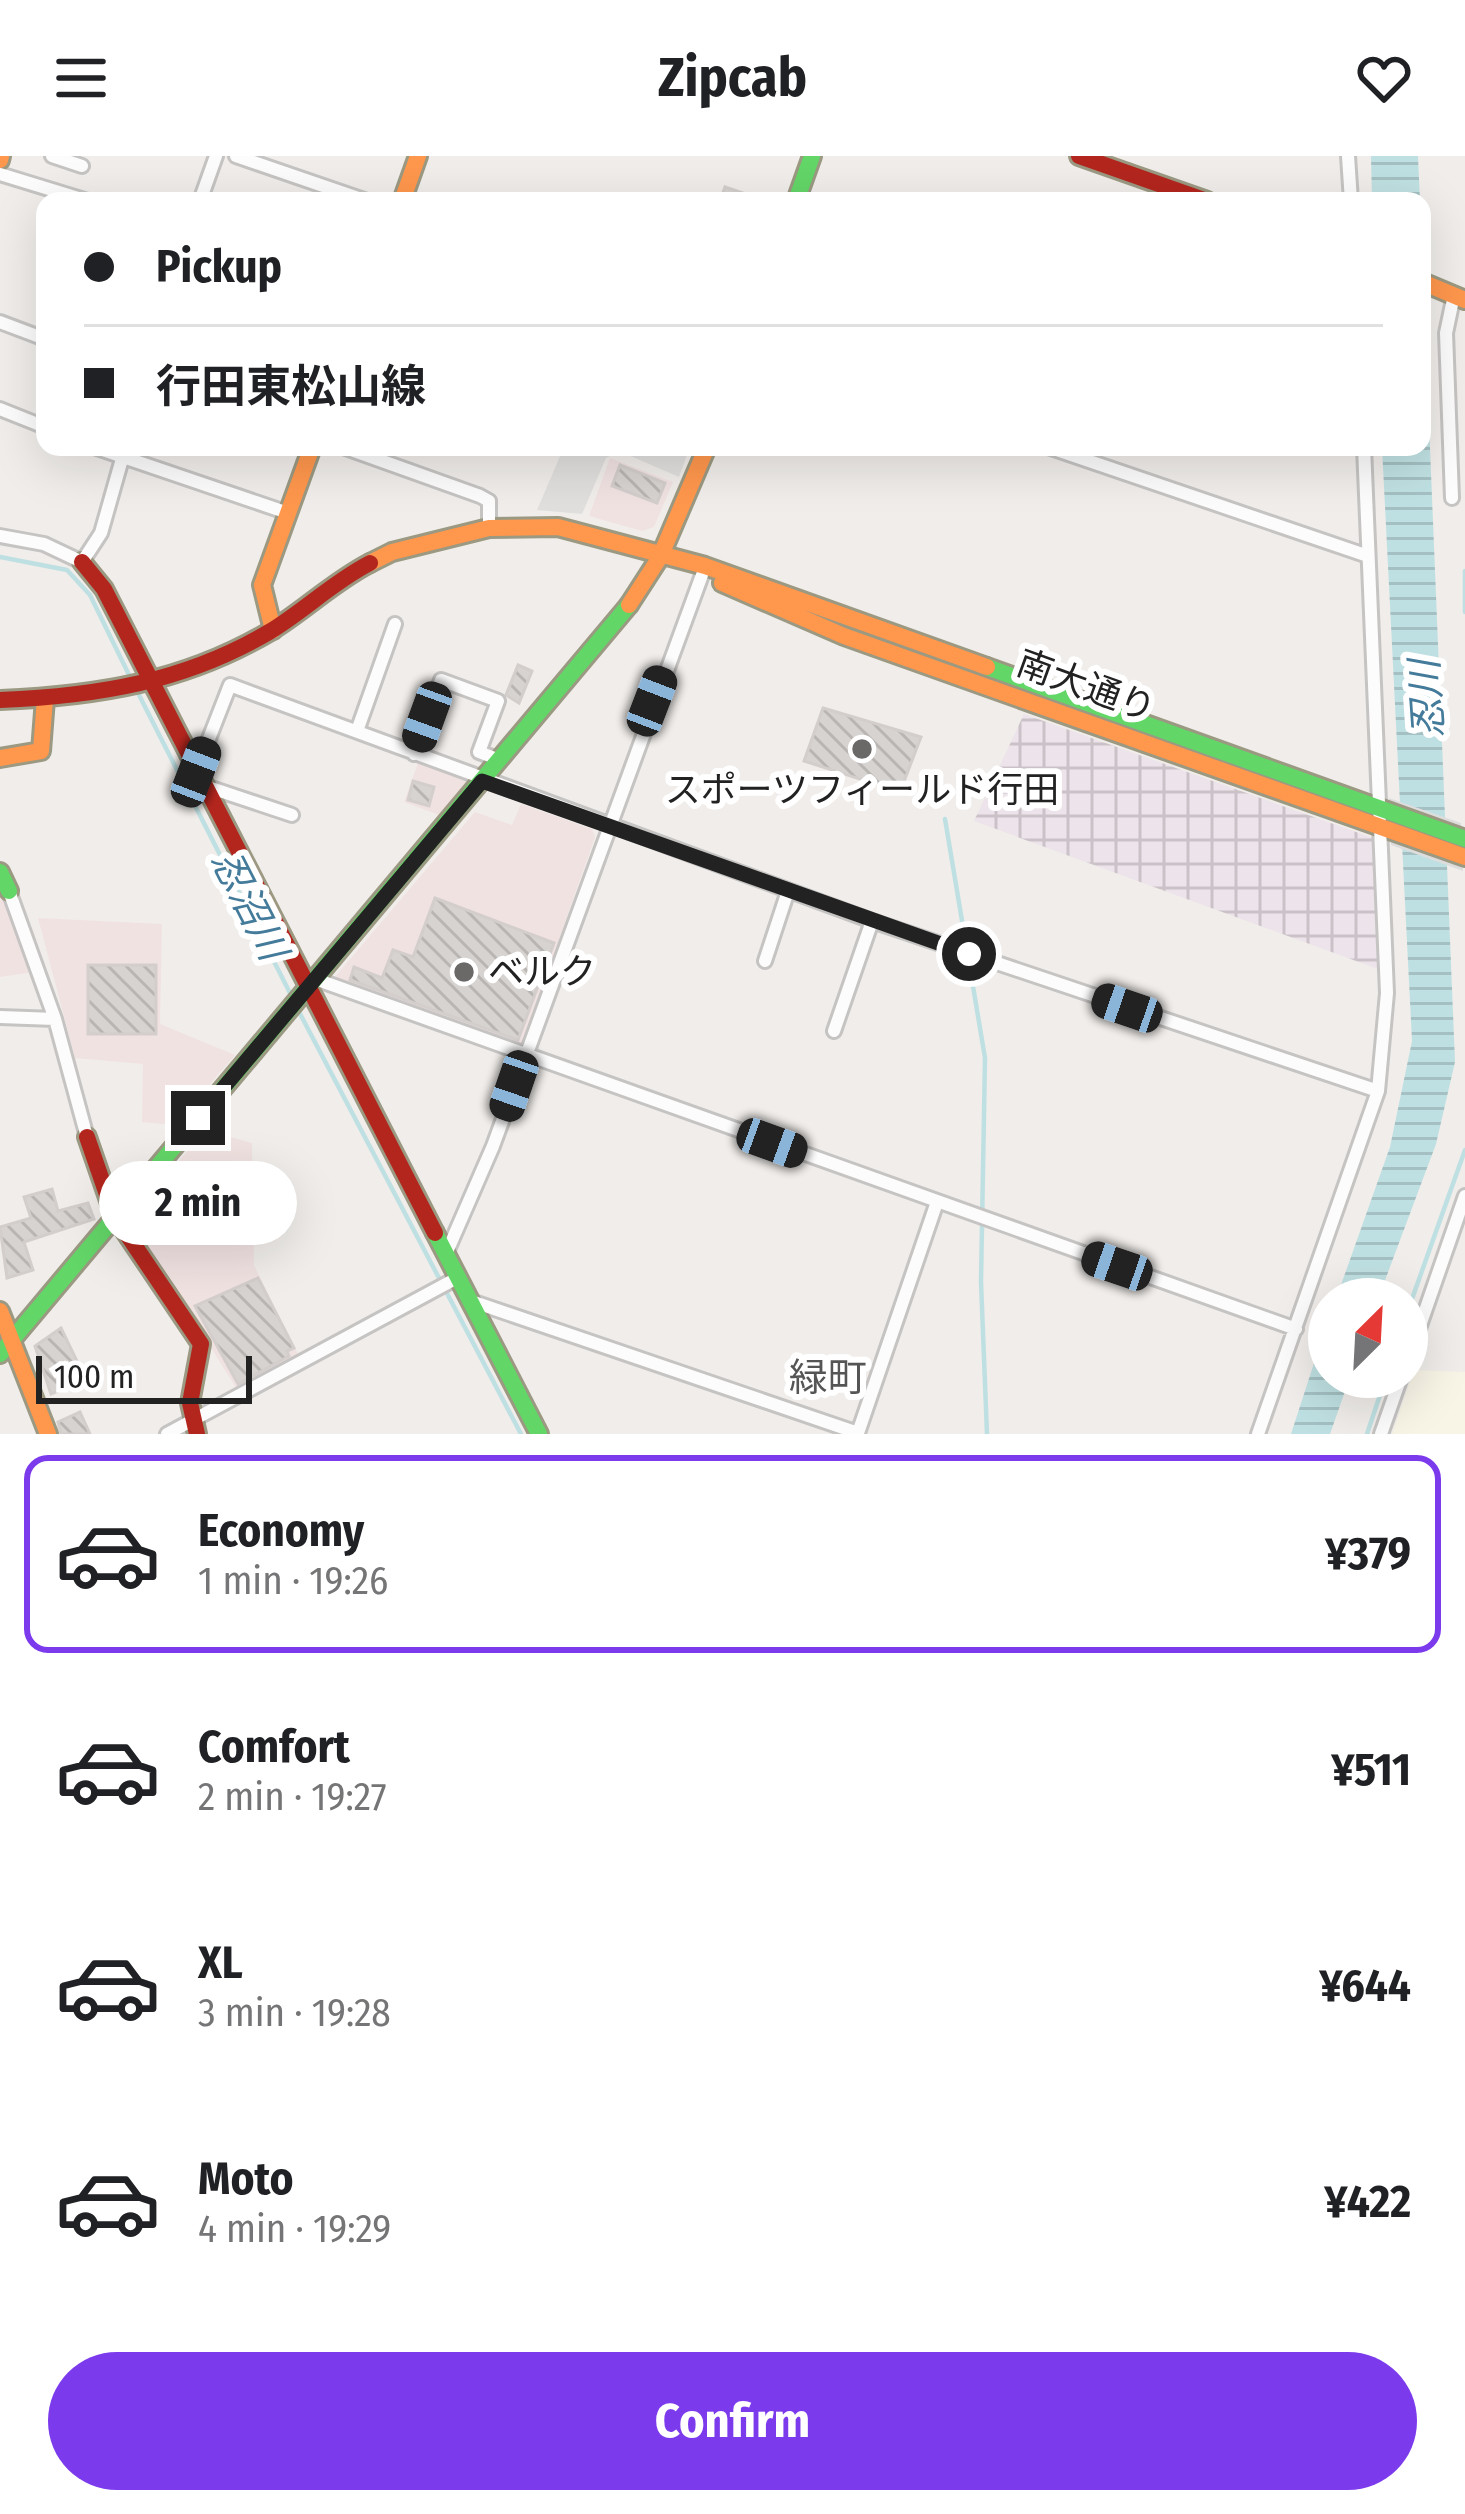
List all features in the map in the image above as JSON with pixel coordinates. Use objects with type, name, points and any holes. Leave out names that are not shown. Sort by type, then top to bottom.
[{"type":"street","points":[[52,156],[82,166]]},
{"type":"street","points":[[203,192],[216,156]]},
{"type":"street","points":[[236,156],[341,192]]},
{"type":"street","points":[[405,192],[418,156]]},
{"type":"street","points":[[799,192],[812,156]]},
{"type":"street","points":[[1079,156],[1177,192]]},
{"type":"street","points":[[1348,156],[1350,192]]},
{"type":"street","points":[[0,174],[59,192]]},
{"type":"street","points":[[1444,291],[1452,497]]},
{"type":"street","points":[[0,322],[36,336]]},
{"type":"street","points":[[0,410],[36,424]]},
{"type":"street","points":[[117,456],[288,513]]},
{"type":"street","points":[[273,630],[262,585],[309,456]]},
{"type":"street","points":[[368,456],[489,501],[489,528]]},
{"type":"street","points":[[5,1348],[634,599],[661,557],[703,456]]},
{"type":"street","points":[[1074,456],[1368,556]]},
{"type":"street","points":[[1258,1434],[1378,1091],[1387,993],[1386,819],[1364,456]]},
{"type":"street","points":[[82,562],[101,533],[122,458]]},
{"type":"street","name":"南大通り","points":[[0,700],[44,699],[152,684],[223,657],[273,630],[349,574],[392,552],[489,528],[558,527],[696,570],[705,566],[1464,847]]},
{"type":"street","points":[[0,536],[44,544],[82,562],[104,589],[200,779],[313,984],[457,1279],[539,1434]]},
{"type":"street","points":[[446,1254],[457,1238],[525,1055],[696,570]]},
{"type":"street","points":[[357,731],[395,624]]},
{"type":"street","points":[[414,754],[441,680],[498,700],[479,752],[500,760]]},
{"type":"street","points":[[200,779],[230,685],[872,921],[1378,1091]]},
{"type":"street","points":[[0,758],[41,752],[44,699]]},
{"type":"street","points":[[200,779],[292,814]]},
{"type":"street","points":[[0,872],[55,1019],[114,1214],[201,1344],[202,1356],[186,1394],[195,1428]]},
{"type":"street","points":[[765,961],[788,891]]},
{"type":"street","points":[[835,1031],[872,921]]},
{"type":"street","points":[[313,984],[1296,1329]]},
{"type":"street","points":[[0,1018],[55,1019]]},
{"type":"street","points":[[1428,1303],[1465,1196]]},
{"type":"street","points":[[469,1300],[859,1433],[937,1202]]},
{"type":"street","points":[[167,1434],[195,1428],[457,1279]]},
{"type":"street","points":[[0,1312],[5,1348],[48,1434]]},
{"type":"street","points":[[1382,1434],[1394,1398]]},
{"type":"shaded area","points":[[560,456],[610,456],[582,514],[537,510]]},
{"type":"shaded area","points":[[631,456],[687,456],[679,477]]},
{"type":"shaded area","points":[[610,458],[673,482],[654,527],[642,531],[589,516]]},
{"type":"shaded area","points":[[1024,714],[1373,838],[1378,969],[974,821]]},
{"type":"shaded area","points":[[418,763],[467,781],[439,815],[404,802]]},
{"type":"shaded area","points":[[521,804],[592,829],[595,837],[522,1045],[516,1048],[336,985],[334,978],[475,812],[512,825]]},
{"type":"shaded area","points":[[0,882],[34,972],[0,977]]},
{"type":"shaded area","points":[[38,918],[162,924],[160,1024],[235,1055],[175,1125],[142,1122],[143,1064],[75,1058]]},
{"type":"shaded area","points":[[205,1130],[252,1143],[254,1265],[301,1360],[240,1394],[130,1219]]},
{"type":"shaded area","points":[[1428,1371],[1465,1372],[1465,1434],[1392,1434],[1404,1398],[1428,1398]]},
{"type":"water","points":[[1371,156],[1418,156],[1420,192],[1372,192]]},
{"type":"water","name":"忍川","points":[[1382,456],[1430,456],[1455,1062],[1436,1144],[1386,1278],[1343,1278],[1390,1147],[1412,1041]]},
{"type":"water","points":[[1308,1382],[1308,1398],[1343,1398],[1330,1434],[1291,1434]]},
{"type":"pier","points":[[1389,798],[1461,823],[1463,871],[1391,845]]},
{"type":"building","points":[[620,465],[665,483],[657,503],[612,486]]},
{"type":"building","points":[[518,665],[532,671],[519,703],[506,695]]},
{"type":"building","name":"スポーツフィールド行田","points":[[823,708],[921,737],[900,792],[804,761]]},
{"type":"building","points":[[413,781],[434,787],[429,806],[408,800]]},
{"type":"building","name":"ベルク","points":[[435,898],[554,943],[518,1040],[350,980],[354,967],[382,978],[393,950],[413,957]]},
{"type":"building","points":[[88,965],[156,965],[156,1034],[88,1034]]},
{"type":"building","points":[[194,1185],[213,1200],[186,1232],[167,1217]]},
{"type":"building","points":[[52,1189],[58,1211],[88,1203],[94,1219],[24,1242],[33,1270],[7,1278],[0,1227],[31,1218],[24,1197]]},
{"type":"building","points":[[258,1278],[294,1348],[287,1351],[289,1356],[238,1384],[195,1306]]},
{"type":"building","points":[[61,1328],[86,1380],[51,1394],[35,1346]]},
{"type":"building","points":[[80,1412],[90,1434],[61,1434],[58,1422]]},
{"type":"waterway","name":"忍沼川","points":[[0,557],[67,570],[90,595],[132,681]]},
{"type":"waterway","points":[[1465,571],[1465,612]]},
{"type":"waterway","name":"忍沼川","points":[[137,691],[292,997]]},
{"type":"waterway","points":[[945,819],[985,1058],[981,1282],[987,1434]]},
{"type":"waterway","name":"忍沼川","points":[[297,1008],[521,1434]]},
{"type":"waterway","points":[[1419,1278],[1465,1150]]},
{"type":"waterway","points":[[1367,1434],[1379,1398]]},
{"type":"traffic: fast","points":[[799,192],[812,156]]},
{"type":"traffic: fast","points":[[0,1354],[629,605]]},
{"type":"traffic: fast","points":[[987,667],[1465,839]]},
{"type":"traffic: fast","points":[[0,872],[9,891]]},
{"type":"traffic: fast","points":[[435,1233],[539,1434]]},
{"type":"traffic: slow","points":[[0,160],[1,156]]},
{"type":"traffic: slow","points":[[405,192],[418,156]]},
{"type":"traffic: slow","points":[[1431,286],[1465,300]]},
{"type":"traffic: slow","points":[[273,630],[262,585],[309,456]]},
{"type":"traffic: slow","points":[[629,605],[660,557],[703,456]]},
{"type":"traffic: slow","points":[[370,563],[392,552],[489,528],[558,527],[705,566],[987,667]]},
{"type":"traffic: slow","points":[[722,583],[844,636],[1465,857]]},
{"type":"traffic: slow","points":[[0,758],[41,751],[45,699]]},
{"type":"traffic: slow","points":[[0,1311],[48,1434]]},
{"type":"traffic: jam","points":[[1079,156],[1181,192]]},
{"type":"traffic: jam","points":[[82,562],[104,589],[435,1233]]},
{"type":"traffic: jam","points":[[0,700],[105,690],[205,663],[269,632],[370,563]]},
{"type":"traffic: jam","points":[[87,1137],[114,1215],[201,1344],[190,1403],[197,1434]]},
{"type":"place","name":"スポーツフィールド行田","points":[[862,749]]},
{"type":"place","name":"ベルク","points":[[464,972]]},
{"type":"district","name":"緑町","points":[[828,1378]]},
{"type":"route","points":[[198,1118],[482,781],[969,954]]}]
